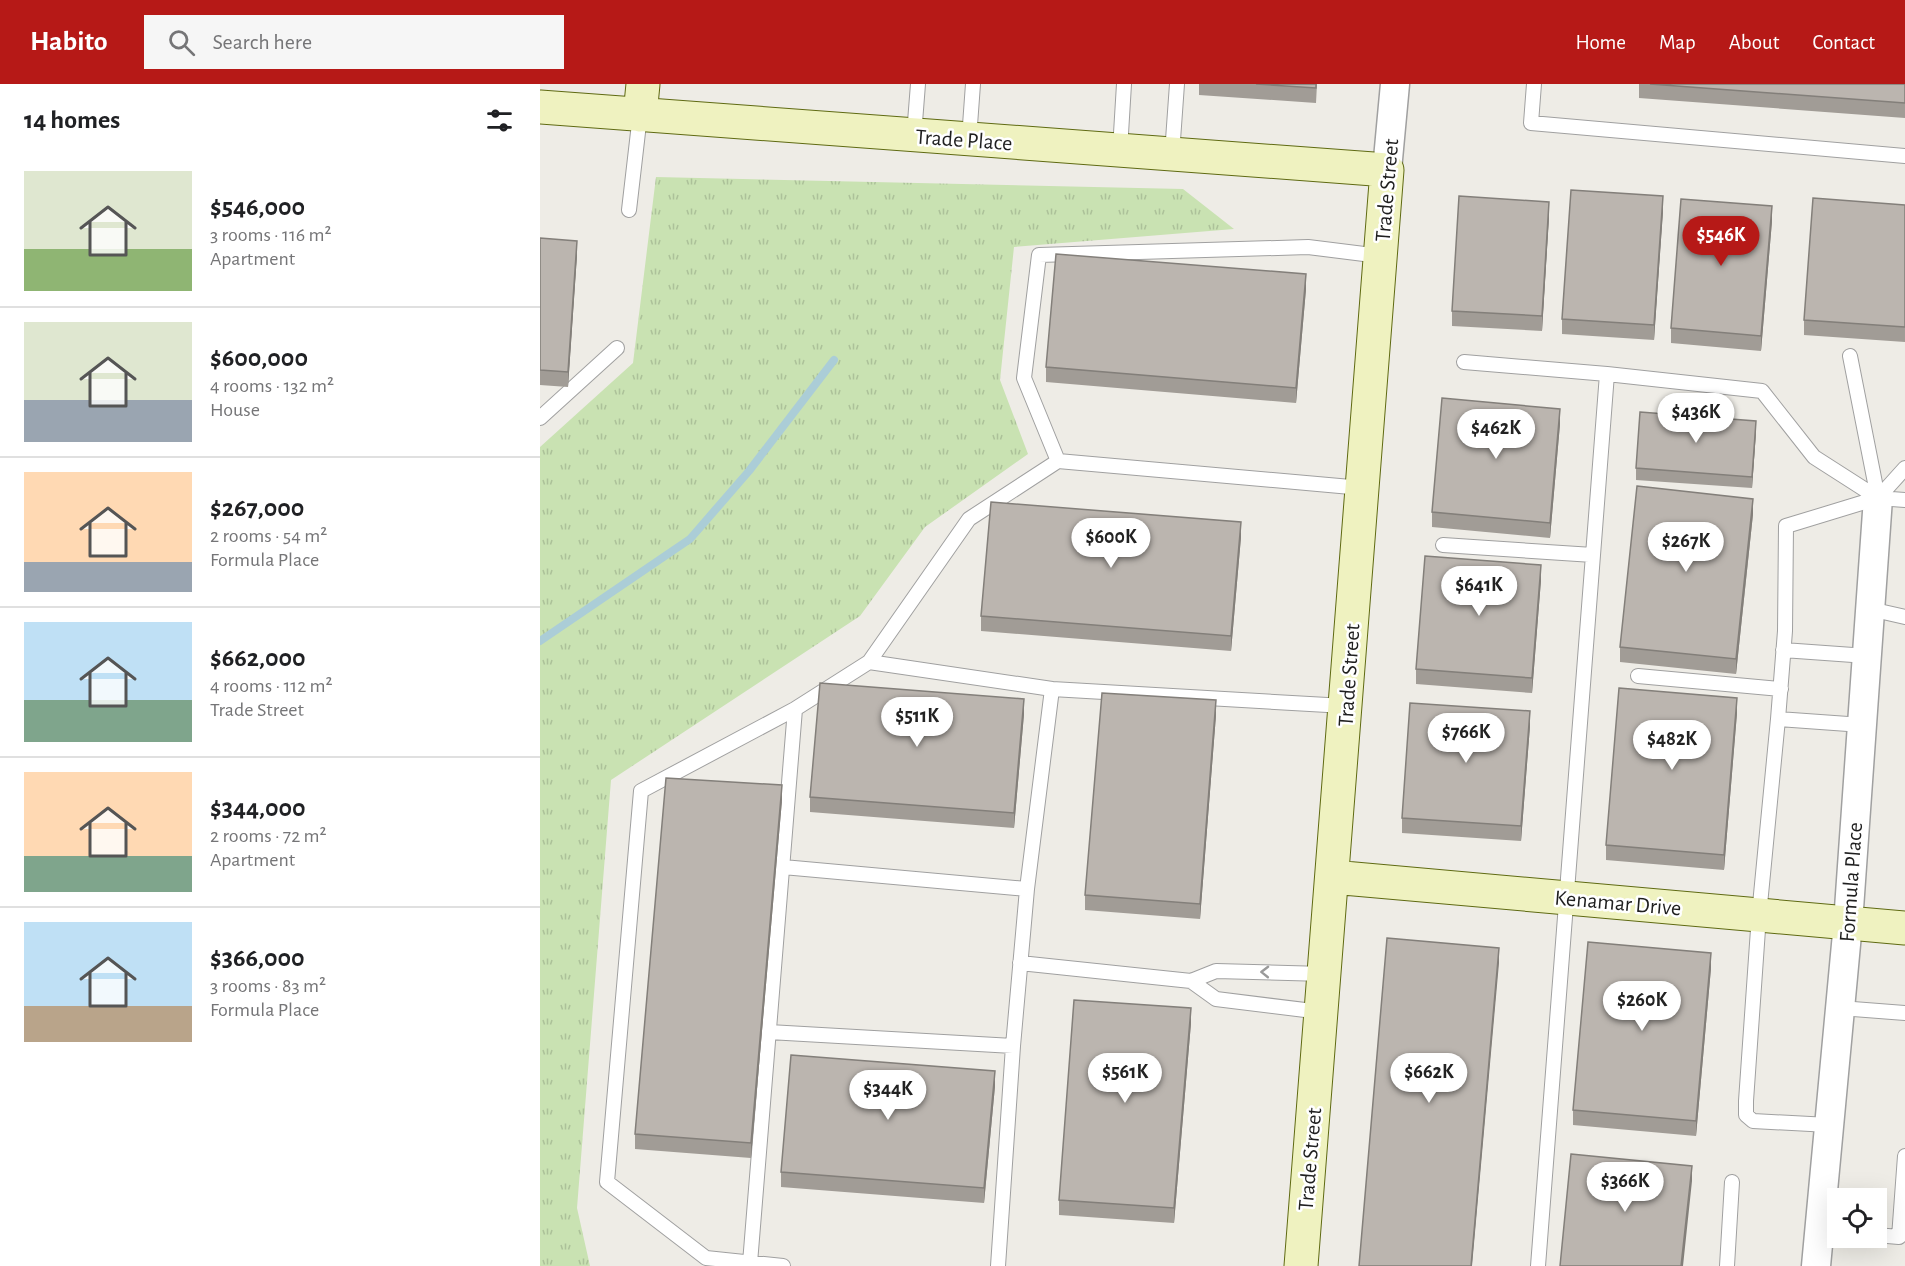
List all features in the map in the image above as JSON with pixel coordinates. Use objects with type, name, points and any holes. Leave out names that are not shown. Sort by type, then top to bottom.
[{"type":"street","name":"Trade Street","points":[[1301,1266],[1395,84]]},
{"type":"street","name":"Trade Place","points":[[540,107],[641,100],[914,135],[1388,170]]},
{"type":"street","name":"Formula Place","points":[[1828,1188],[1829,1125],[1848,924],[1870,609],[1891,499]]},
{"type":"street","name":"Kenamar Drive","points":[[1332,876],[1905,928]]},
{"type":"street","name":"Formula Place","points":[[1816,1266],[1827,1235]]},
{"type":"lane","points":[[914,135],[918,84]]},
{"type":"lane","points":[[969,139],[973,84]]},
{"type":"lane","points":[[1120,150],[1124,84]]},
{"type":"lane","points":[[1172,154],[1177,84]]},
{"type":"lane","points":[[1534,84],[1532,123],[1905,156]]},
{"type":"lane","points":[[629,210],[641,100]]},
{"type":"lane","points":[[1058,461],[1024,378],[1039,255],[1308,246],[1381,256]]},
{"type":"lane","points":[[540,418],[617,348]]},
{"type":"lane","points":[[1850,356],[1891,499]]},
{"type":"lane","points":[[1464,362],[1607,374],[1762,391],[1814,457],[1891,499]]},
{"type":"lane","points":[[1538,1266],[1607,374]]},
{"type":"lane","points":[[783,1266],[706,1258],[607,1182],[641,791],[795,709],[869,662],[969,519],[1058,461],[1362,488]]},
{"type":"lane","points":[[1891,499],[1905,468]]},
{"type":"lane","points":[[1829,1125],[1753,1121],[1746,1115],[1759,915],[1781,689],[1786,526],[1891,499]]},
{"type":"lane","points":[[1443,545],[1593,555]]},
{"type":"lane","points":[[1870,609],[1905,617]]},
{"type":"lane","points":[[1783,650],[1867,656]]},
{"type":"lane","points":[[869,662],[1052,689],[1345,706]]},
{"type":"lane","points":[[1638,676],[1781,689]]},
{"type":"lane","points":[[998,1266],[1020,963],[1052,689]]},
{"type":"lane","points":[[750,1263],[795,709]]},
{"type":"lane","points":[[1778,719],[1862,725]]},
{"type":"lane","points":[[783,867],[1027,889]]},
{"type":"lane","points":[[1020,963],[1191,981],[1216,971],[1324,974]]},
{"type":"lane","points":[[1191,981],[1216,999],[1321,1012]]},
{"type":"lane","points":[[1840,1008],[1905,1013]]},
{"type":"lane","points":[[769,1032],[1013,1046]]},
{"type":"lane","points":[[1887,1236],[1899,1237],[1905,1156]]},
{"type":"lane","points":[[1727,1266],[1732,1182]]},
{"type":"green space","points":[[656,177],[1183,189],[1234,229],[1014,247],[1000,380],[1028,454],[925,527],[860,616],[611,780],[577,1208],[590,1266],[540,1266],[540,447],[633,363]]},
{"type":"building","points":[[1256,84],[1316,84],[1316,88]]},
{"type":"building","points":[[1650,84],[1905,84],[1905,103]]},
{"type":"building","points":[[1571,190],[1663,196],[1654,325],[1562,319]]},
{"type":"building","points":[[1459,196],[1549,202],[1542,316],[1452,311]]},
{"type":"building","points":[[1813,198],[1905,205],[1905,327],[1804,320]]},
{"type":"building","points":[[1681,199],[1772,206],[1761,336],[1671,328]]},
{"type":"building","points":[[540,238],[577,241],[568,372],[540,370]]},
{"type":"building","points":[[1056,254],[1306,274],[1296,388],[1046,367]]},
{"type":"building","points":[[1442,398],[1560,409],[1550,523],[1432,512]]},
{"type":"building","points":[[1640,412],[1756,421],[1752,477],[1636,468]]},
{"type":"building","points":[[1637,486],[1753,499],[1736,659],[1620,647]]},
{"type":"building","points":[[991,502],[1241,522],[1231,636],[981,616]]},
{"type":"building","points":[[1425,556],[1541,565],[1532,678],[1416,669]]},
{"type":"building","points":[[820,683],[1024,699],[1014,813],[810,797]]},
{"type":"building","points":[[1619,688],[1737,698],[1724,855],[1606,845]]},
{"type":"building","points":[[1102,693],[1216,700],[1200,904],[1085,895]]},
{"type":"building","points":[[1410,703],[1530,711],[1521,826],[1402,818]]},
{"type":"building","points":[[666,778],[782,785],[751,1143],[635,1134]]},
{"type":"building","points":[[1387,938],[1499,948],[1471,1266],[1359,1266]]},
{"type":"building","points":[[1588,942],[1711,953],[1696,1121],[1573,1110]]},
{"type":"building","points":[[1074,1000],[1191,1008],[1174,1208],[1059,1200]]},
{"type":"building","points":[[791,1055],[995,1071],[984,1188],[781,1172]]},
{"type":"building","points":[[1571,1154],[1692,1166],[1681,1266],[1560,1266]]},
{"type":"waterway","points":[[540,641],[690,539],[749,471],[834,360]]}]
